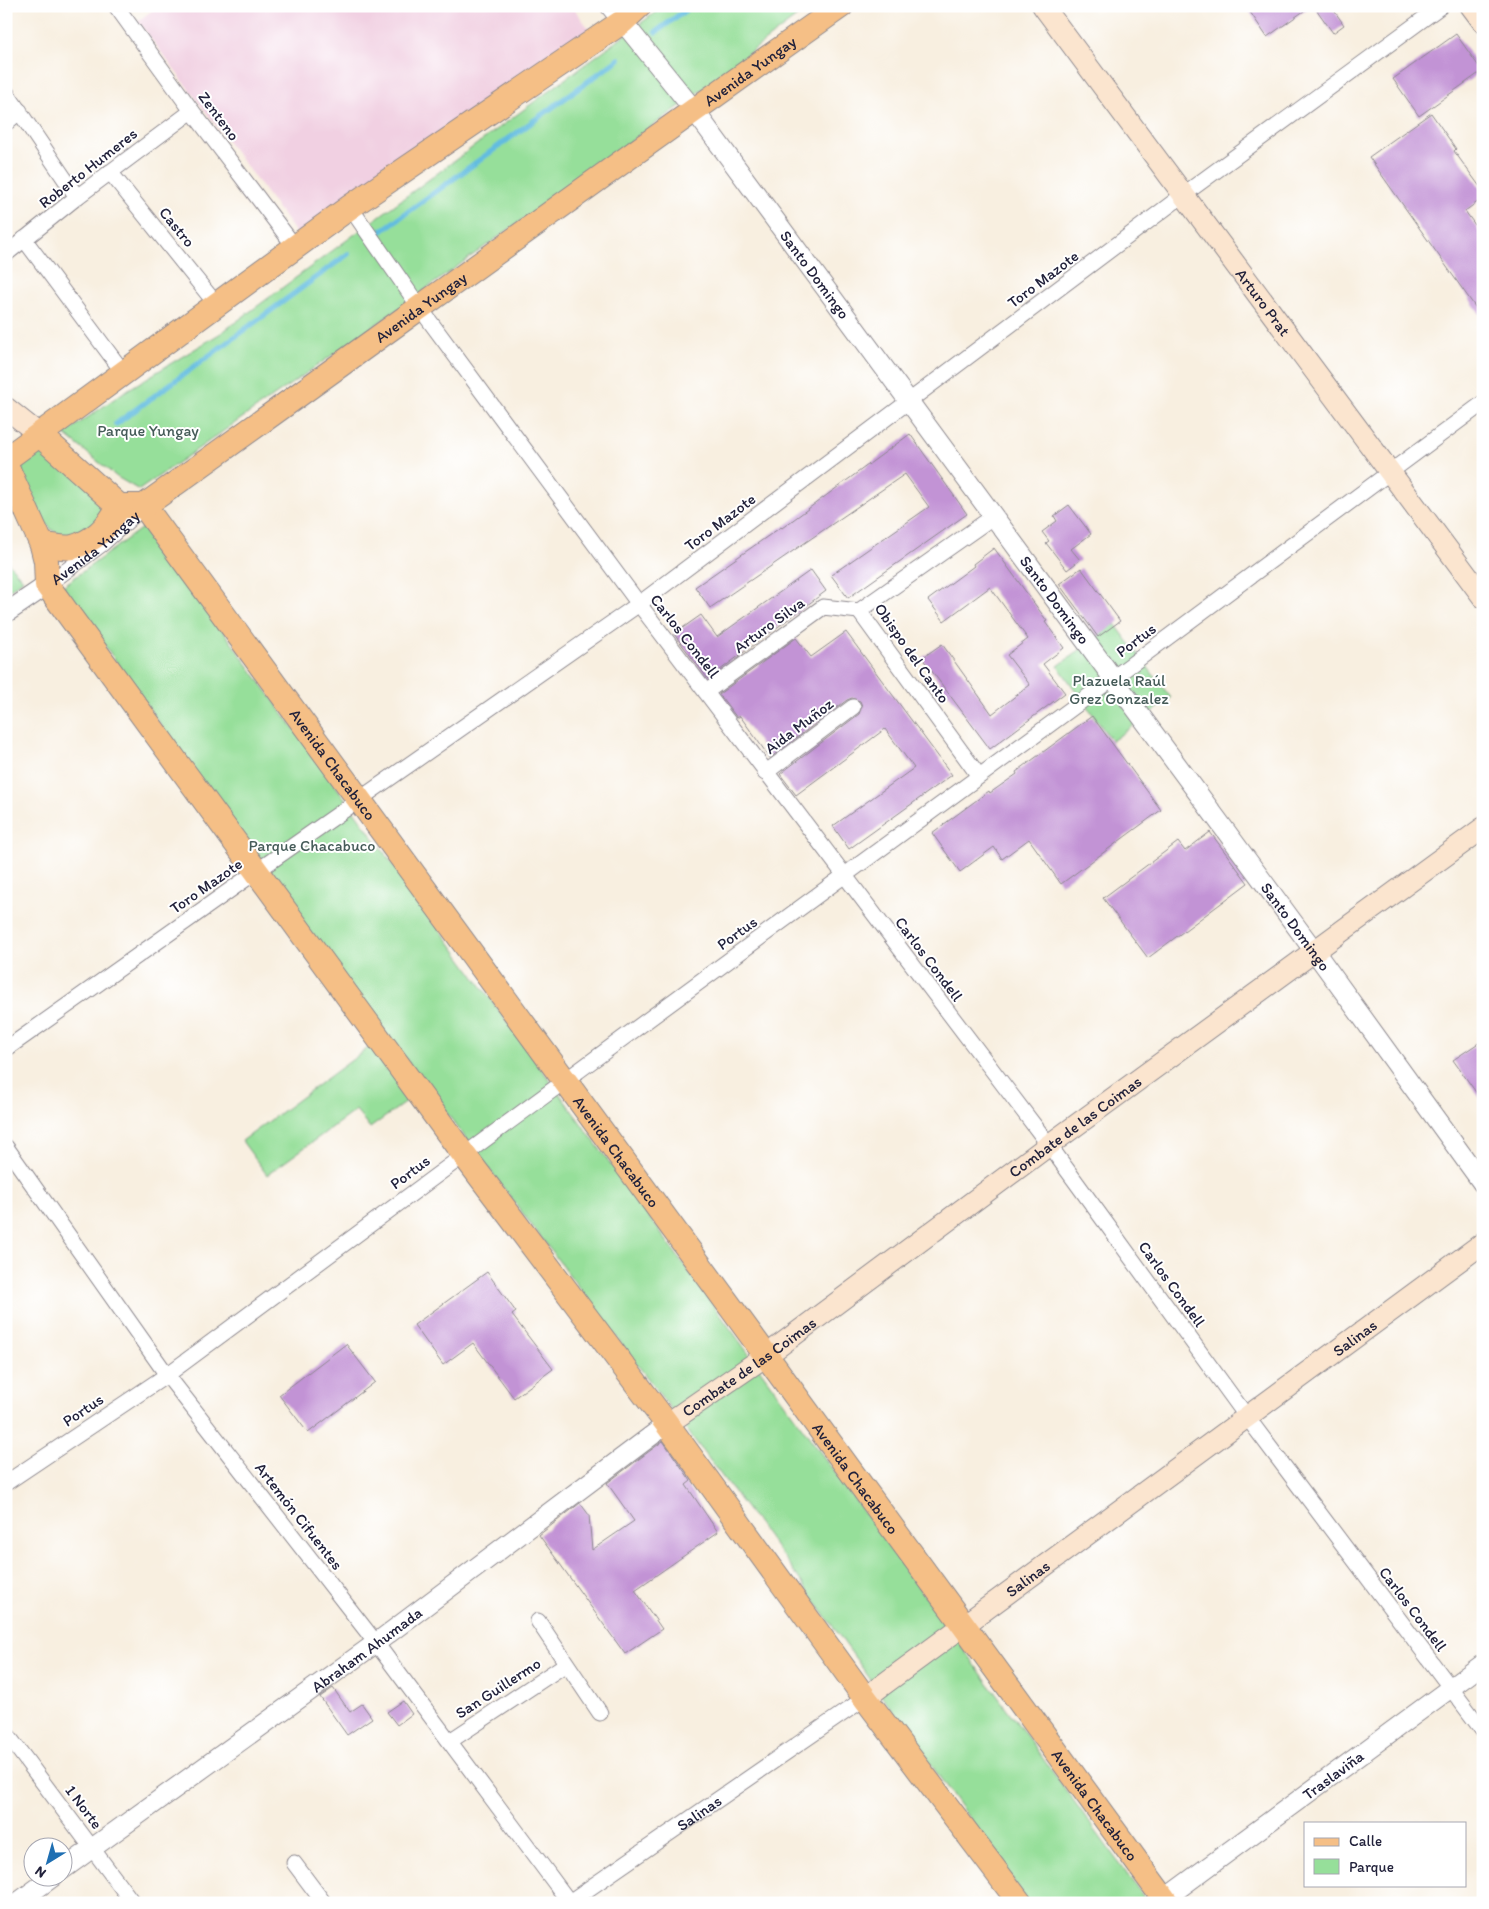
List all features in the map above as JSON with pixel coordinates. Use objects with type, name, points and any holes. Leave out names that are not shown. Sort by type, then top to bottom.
[{"type":"main road","name":"Avenida Yungay","points":[[144,506],[841,6]]},
{"type":"main road","name":"Arturo Prat","points":[[1043,6],[1483,598]]},
{"type":"main road","points":[[1471,6],[1483,22]]},
{"type":"main road","points":[[6,459],[216,304],[624,11]]},
{"type":"main road","points":[[6,408],[40,435],[119,506],[144,506]]},
{"type":"main road","points":[[6,465],[42,544],[46,561],[47,585],[464,1155],[667,1424],[865,1698],[1020,1903]]},
{"type":"main road","points":[[42,544],[72,548],[94,538],[105,528],[119,506]]},
{"type":"main road","name":"Avenida Chacabuco","points":[[144,506],[767,1355],[1164,1902]]},
{"type":"main road","name":"Combate de las Coimas","points":[[667,1424],[767,1355],[1049,1145],[1316,952],[1483,828]]},
{"type":"main road","name":"Salinas","points":[[865,1698],[1483,1243]]},
{"type":"street","name":"Zenteno","points":[[116,6],[192,111],[295,247]]},
{"type":"street","name":"Toro Mazote","points":[[6,1049],[638,604],[910,402],[1183,195],[1441,6]]},
{"type":"street","name":"Santo Domingo","points":[[624,11],[694,110],[1316,952],[1483,1184]]},
{"type":"street","points":[[6,92],[77,197]]},
{"type":"street","name":"Roberto Humeres","points":[[6,254],[77,197],[192,111]]},
{"type":"street","points":[[6,123],[20,112]]},
{"type":"street","name":"Castro","points":[[110,172],[216,304]]},
{"type":"street","name":"Carlos Condell","points":[[350,207],[420,308],[638,604],[1049,1145],[1247,1417],[1483,1731]]},
{"type":"street","points":[[24,240],[123,372]]},
{"type":"street","name":"Portus","points":[[6,1483],[167,1375],[1483,403]]},
{"type":"street","name":"Avenida Yungay","points":[[6,613],[102,544],[144,506]]},
{"type":"street","name":"Obispo del Canto","points":[[979,776],[858,611],[994,516]]},
{"type":"street","name":"Arturo Silva","points":[[706,692],[823,607],[858,611]]},
{"type":"street","name":"Aida Muñoz","points":[[765,773],[853,708]]},
{"type":"street","name":"Artemón Cifuentes","points":[[6,1147],[167,1375],[376,1644],[569,1902]]},
{"type":"street","name":"Abraham Ahumada","points":[[72,1863],[376,1644],[667,1424]]},
{"type":"street","name":"San Guillermo","points":[[538,1621],[600,1713]]},
{"type":"street","name":"San Guillermo","points":[[450,1742],[566,1664]]},
{"type":"street","name":"Traslaviña","points":[[1164,1902],[1483,1664]]},
{"type":"street","name":"Salinas","points":[[569,1902],[865,1698]]},
{"type":"street","name":"1 Norte","points":[[6,1733],[133,1903]]},
{"type":"street","points":[[294,1863],[324,1903]]},
{"type":"street","points":[[17,1903],[40,1886]]},
{"type":"shaded area","points":[[158,6],[572,6],[590,30],[297,234],[138,21]]},
{"type":"green space","name":"Parque Yungay","points":[[664,6],[811,6],[680,106],[394,312],[139,490],[117,477],[64,434],[124,392],[221,333]]},
{"type":"green space","points":[[40,449],[108,500],[97,527],[68,539],[51,529],[46,523],[28,494],[22,473],[26,456],[32,451]]},
{"type":"green space","name":"Parque Chacabuco","points":[[146,525],[1148,1903],[1029,1903],[790,1566],[267,876],[63,586]]},
{"type":"green space","points":[[6,560],[23,580],[6,592]]},
{"type":"green space","name":"Plazuela Raúl Grez Gonzalez","points":[[1115,624],[1171,698],[1112,741],[1058,666]]},
{"type":"green space","points":[[375,1043],[414,1096],[370,1128],[356,1110],[267,1175],[242,1141]]},
{"type":"building","points":[[1246,6],[1311,6],[1267,37]]},
{"type":"building","points":[[1314,6],[1331,6],[1344,25],[1333,33]]},
{"type":"building","points":[[1456,34],[1482,71],[1419,116],[1393,79]]},
{"type":"building","points":[[1431,113],[1456,149],[1454,151],[1483,191],[1483,198],[1465,211],[1483,236],[1483,318],[1369,157]]},
{"type":"building","points":[[910,434],[967,514],[848,598],[831,575],[929,507],[905,474],[710,608],[695,587],[782,528]]},
{"type":"building","points":[[1069,505],[1091,534],[1071,549],[1080,560],[1067,570],[1046,543],[1049,541],[1042,532],[1057,521],[1054,516]]},
{"type":"building","points":[[994,548],[1047,621],[1045,622],[1064,648],[1043,664],[1065,693],[990,749],[922,658],[942,644],[992,714],[1030,685],[1007,655],[1028,639],[990,587],[944,621],[928,600],[974,566],[973,564]]},
{"type":"building","points":[[1081,568],[1120,621],[1098,637],[1059,584]]},
{"type":"building","points":[[811,570],[826,591],[708,679],[674,634],[701,615],[717,637]]},
{"type":"building","points":[[846,632],[952,775],[849,849],[833,826],[914,768],[885,729],[796,795],[780,774],[859,714],[862,706],[860,701],[852,698],[847,700],[770,758],[740,716],[737,718],[719,694],[796,638],[811,657]]},
{"type":"building","points":[[1092,716],[1161,810],[1061,884],[1029,839],[1002,859],[994,847],[960,872],[932,833],[989,791],[990,793],[1017,774],[1016,772]]},
{"type":"building","points":[[1210,832],[1248,883],[1148,958],[1103,898],[1178,842],[1185,851]]},
{"type":"building","points":[[1483,1040],[1483,1102],[1453,1060]]},
{"type":"building","points":[[487,1272],[516,1312],[512,1315],[553,1369],[514,1398],[473,1343],[443,1365],[414,1325]]},
{"type":"building","points":[[346,1344],[375,1382],[308,1433],[279,1395]]},
{"type":"building","points":[[663,1441],[691,1481],[686,1485],[718,1532],[635,1590],[662,1629],[625,1654],[539,1535],[580,1503],[589,1515],[592,1550],[634,1521],[607,1483]]},
{"type":"building","points":[[333,1688],[350,1712],[362,1704],[372,1718],[347,1735],[320,1697]]},
{"type":"building","points":[[403,1701],[412,1714],[397,1725],[387,1712]]},
{"type":"waterway","points":[[656,32],[691,6]]},
{"type":"waterway","points":[[380,232],[619,59]]},
{"type":"waterway","points":[[116,424],[348,254]]}]
